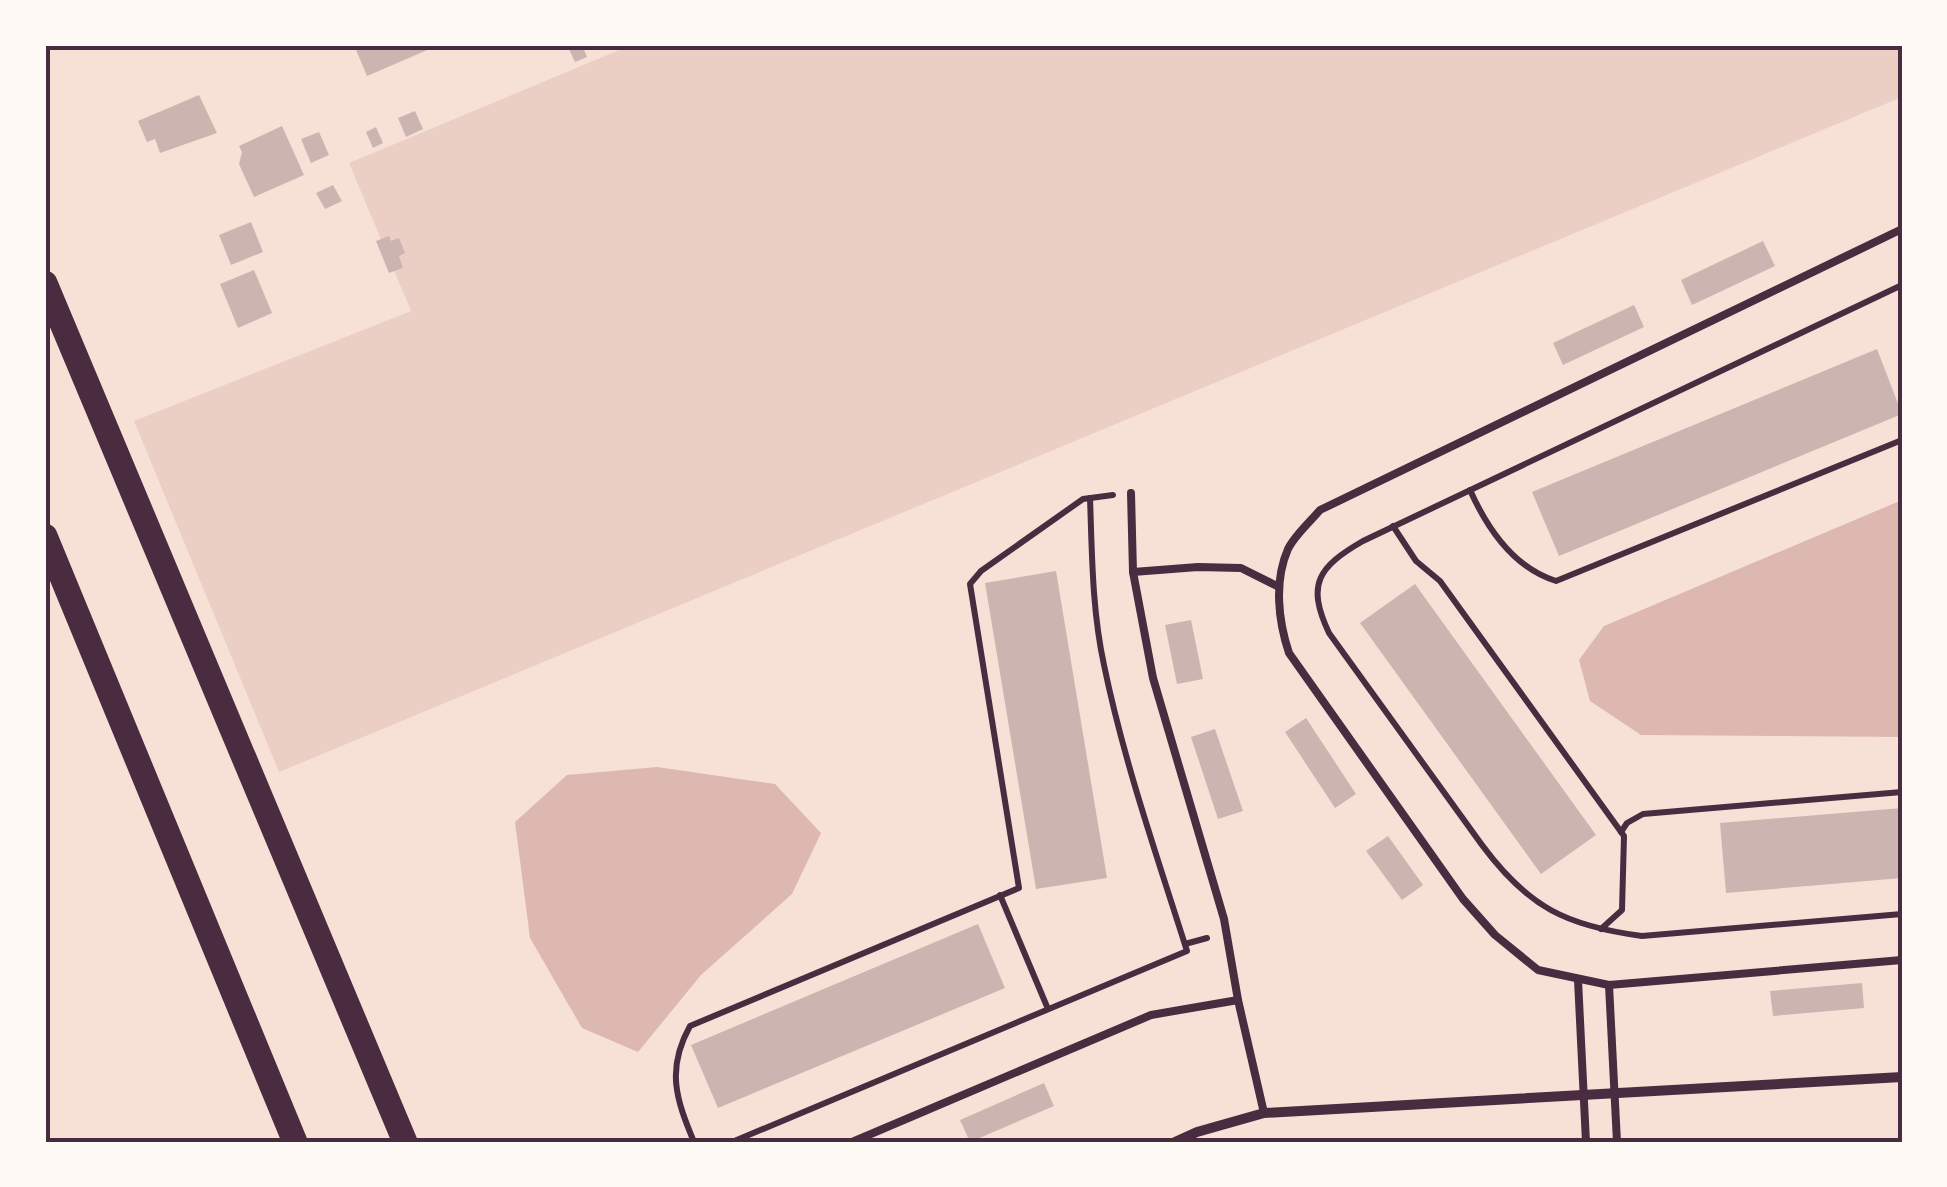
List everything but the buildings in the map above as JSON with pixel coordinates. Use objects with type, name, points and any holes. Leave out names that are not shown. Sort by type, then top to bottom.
[{"type":"main road","points":[[45,283],[405,1142]]},
{"type":"main road","points":[[45,536],[294,1142]]},
{"type":"street","points":[[1175,1142],[1264,1113],[1902,1076]]},
{"type":"lane","points":[[1902,229],[1320,510],[1289,547],[1279,586],[1280,626],[1289,653],[1463,899],[1495,936],[1538,970],[1610,985],[1902,960]]},
{"type":"lane","points":[[1132,493],[1132,572],[1153,678],[1224,919],[1264,1113]]},
{"type":"lane","points":[[1132,572],[1240,568],[1279,586]]},
{"type":"lane","points":[[1578,980],[1586,1142]]},
{"type":"lane","points":[[1610,985],[1617,1142]]},
{"type":"lane","points":[[852,1142],[1152,1015],[1238,1000]]},
{"type":"path","points":[[1902,284],[1393,526],[1331,563],[1314,596],[1328,633],[1506,877],[1551,912],[1600,930],[1642,936],[1902,914]]},
{"type":"path","points":[[1470,490],[1484,522],[1516,558],[1538,576],[1556,581],[1902,440]]},
{"type":"path","points":[[694,1142],[674,1079],[680,1044],[690,1026],[1018,888],[970,584],[981,570],[1082,498],[1132,493]]},
{"type":"path","points":[[732,1142],[1186,950],[1129,765],[1103,662],[1094,591],[1090,498]]},
{"type":"path","points":[[1393,526],[1416,561],[1440,581],[1624,836],[1622,910],[1600,930]]},
{"type":"path","points":[[1621,832],[1634,817],[1643,814],[1902,792]]},
{"type":"path","points":[[1000,896],[1048,1009]]},
{"type":"shaded area","points":[[631,45],[1902,45],[1902,97],[279,772],[134,421],[411,311],[349,163]]},
{"type":"shaded area","points":[[1902,500],[1902,737],[1641,735],[1590,701],[1579,660],[1604,626]]},
{"type":"shaded area","points":[[657,767],[775,784],[821,833],[792,894],[701,975],[638,1052],[582,1028],[530,938],[515,822],[567,775]]}]
